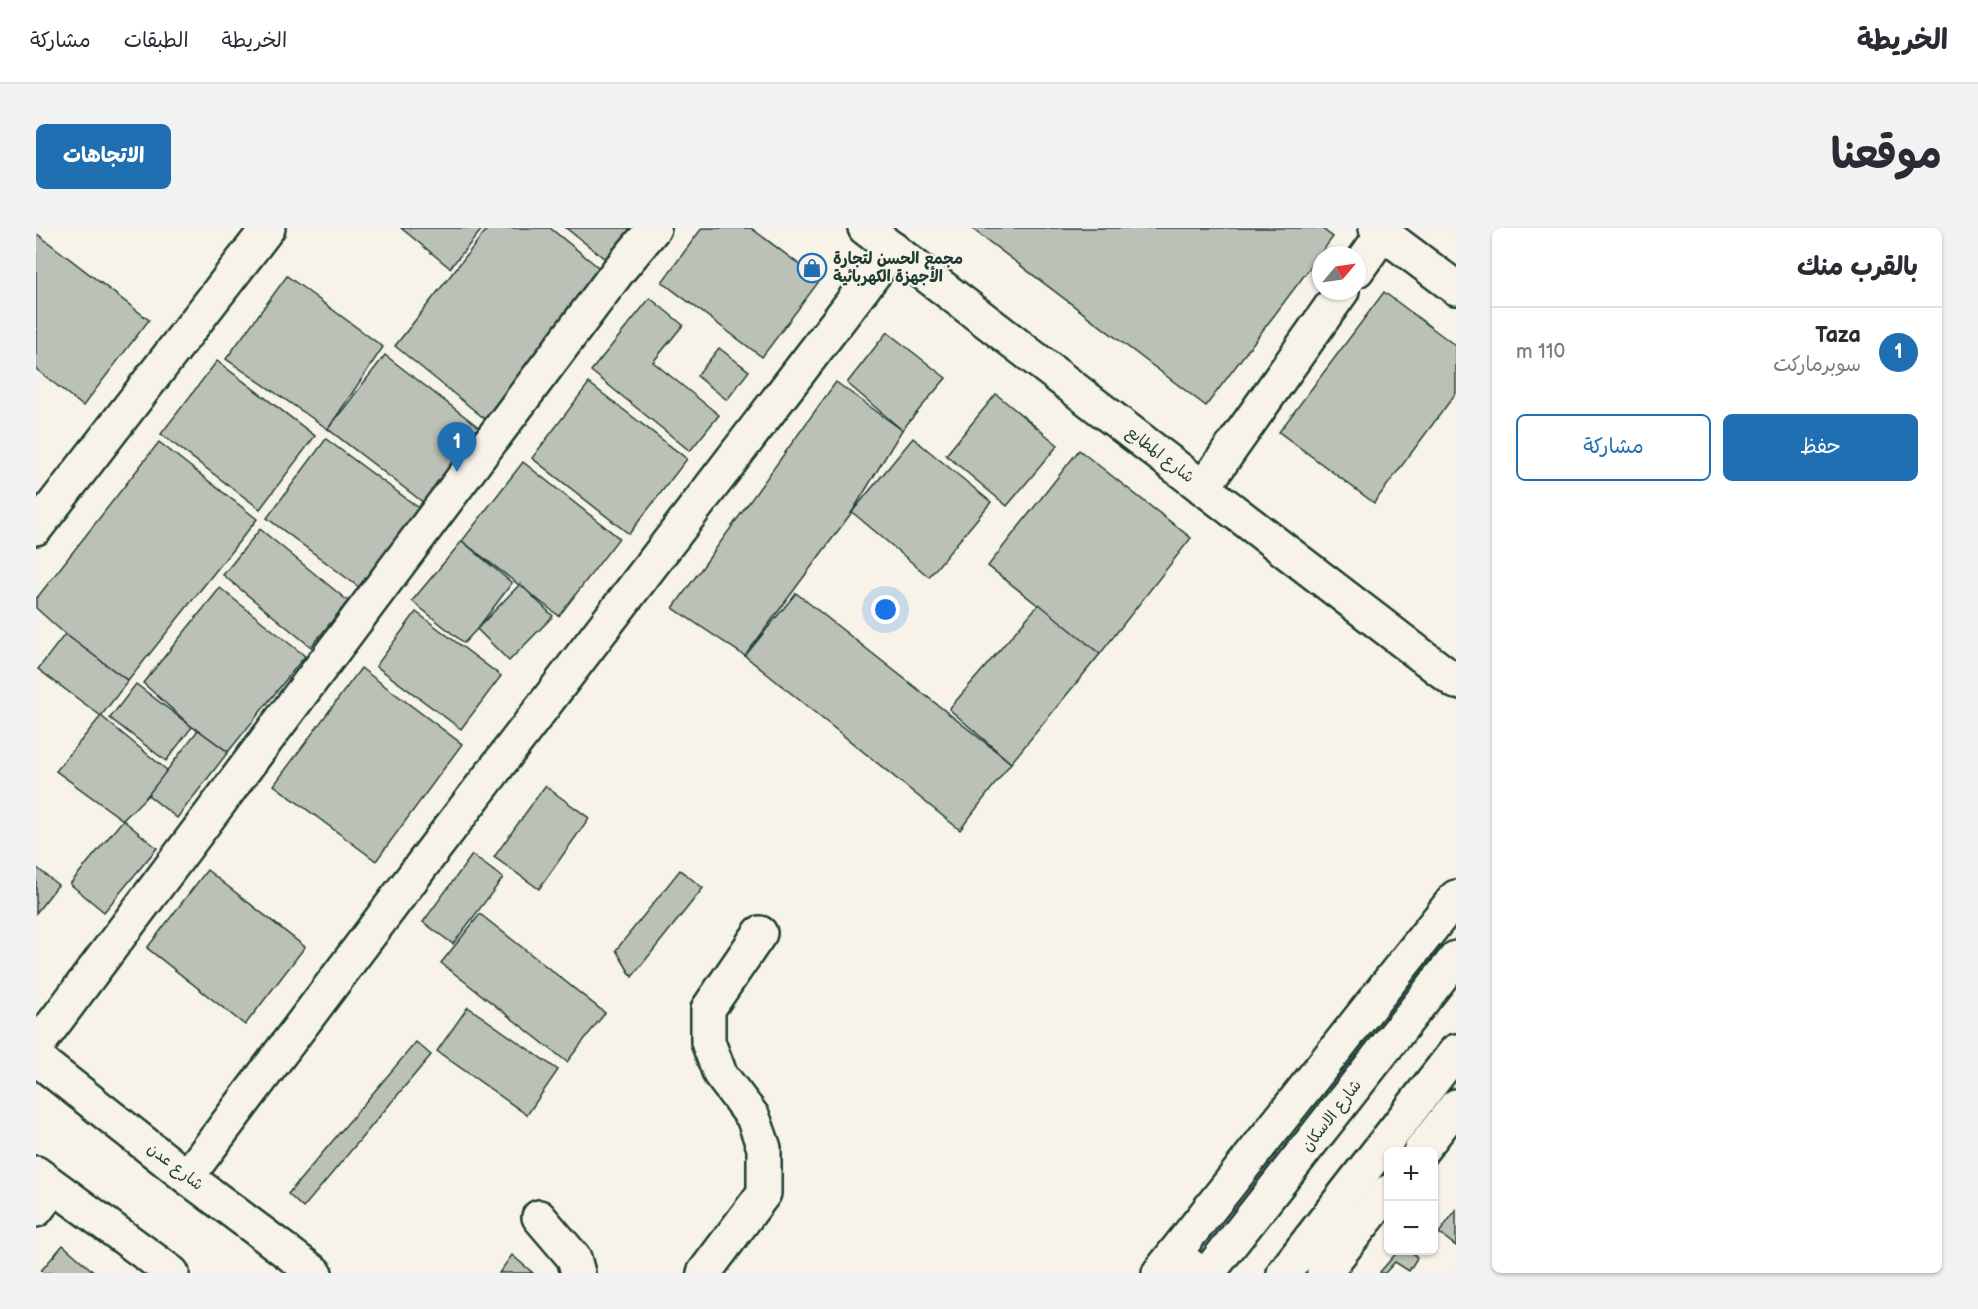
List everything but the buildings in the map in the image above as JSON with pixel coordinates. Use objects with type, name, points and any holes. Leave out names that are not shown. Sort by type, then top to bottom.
[{"type":"street","points":[[36,528],[268,228]]},
{"type":"street","points":[[36,1047],[619,270],[654,228]]},
{"type":"street","name":"شارع المطابع","points":[[865,228],[1203,488],[1453,672]]},
{"type":"street","points":[[1366,254],[1379,231],[1456,288]]},
{"type":"street","points":[[187,1177],[434,849],[893,249]]},
{"type":"street","points":[[1203,488],[1336,300]]},
{"type":"street","points":[[1200,1273],[1167,1264],[1456,897]]},
{"type":"street","points":[[704,1273],[764,1193],[764,1148],[753,1117],[720,1074],[708,1042],[708,1009],[759,933]]},
{"type":"street","name":"شارع الاسكان","points":[[1208,1273],[1454,964]]},
{"type":"street","points":[[1284,1273],[1377,1176],[1456,1051]]},
{"type":"street","name":"شارع عدن","points":[[36,1058],[187,1177],[315,1273]]},
{"type":"street","points":[[1424,1147],[1456,1106]]},
{"type":"street","points":[[42,1190],[172,1273]]},
{"type":"street","points":[[1324,1273],[1384,1198]]},
{"type":"street","points":[[539,1218],[574,1258],[578,1273]]},
{"type":"place","name":"مجمع الحسن لتجارة الأجهزة الكهربائية","points":[[812,268]]},
{"type":"place","name":"Taza","points":[[457,472]]}]
